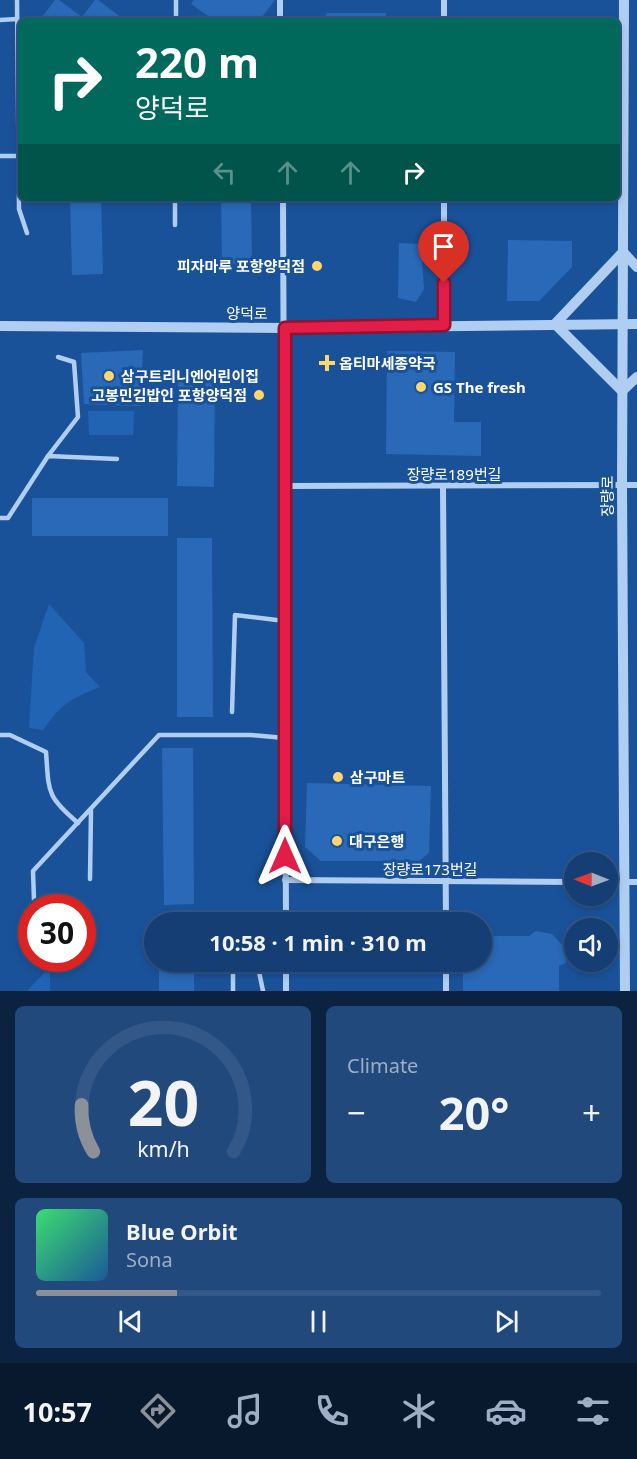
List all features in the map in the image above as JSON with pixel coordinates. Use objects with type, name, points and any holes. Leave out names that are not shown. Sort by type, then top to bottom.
[{"type":"street","points":[[280,0],[280,18]]},
{"type":"street","points":[[444,0],[444,18]]},
{"type":"street","name":"장량로","points":[[624,0],[622,485],[625,991]]},
{"type":"street","points":[[283,201],[285,912]]},
{"type":"street","points":[[444,201],[444,325]]},
{"type":"street","points":[[637,267],[623,252],[555,324],[622,391],[637,377]]},
{"type":"street","name":"양덕로","points":[[0,326],[285,328],[637,324]]},
{"type":"street","name":"장량로189번길","points":[[285,486],[637,485]]},
{"type":"street","points":[[443,487],[446,912]]},
{"type":"street","name":"장량로173번길","points":[[285,880],[564,882]]},
{"type":"street","points":[[618,882],[637,882]]},
{"type":"street","points":[[286,972],[286,991]]},
{"type":"street","points":[[446,972],[446,991]]},
{"type":"lane","points":[[17,0],[18,88]]},
{"type":"lane","points":[[176,0],[176,18]]},
{"type":"lane","points":[[0,20],[17,19]]},
{"type":"lane","points":[[0,156],[18,156]]},
{"type":"lane","points":[[19,201],[19,209],[27,233]]},
{"type":"lane","points":[[175,225],[176,201]]},
{"type":"lane","points":[[0,518],[9,518],[48,456],[78,417],[74,362],[58,357]]},
{"type":"lane","points":[[48,456],[117,459]]},
{"type":"lane","points":[[232,712],[235,615],[285,621]]},
{"type":"lane","points":[[0,735],[10,735],[46,752],[48,790],[58,807],[78,823]]},
{"type":"lane","points":[[34,894],[33,871],[159,735],[251,735],[285,738]]},
{"type":"lane","points":[[90,810],[90,879]]},
{"type":"lane","points":[[259,972],[262,991]]},
{"type":"lane","points":[[233,973],[233,991]]},
{"type":"shaded area","points":[[88,411],[134,411],[133,435],[89,435]]},
{"type":"shaded area","points":[[49,604],[84,643],[86,672],[100,687],[67,703],[43,730],[29,728],[34,648]]},
{"type":"shaded area","points":[[45,972],[50,972],[50,991],[27,991]]},
{"type":"building","points":[[55,0],[59,0],[82,17],[95,0],[98,0],[122,18],[41,18]]},
{"type":"building","points":[[194,0],[275,0],[261,18],[211,18],[191,4]]},
{"type":"building","points":[[327,13],[386,13],[386,18],[324,18]]},
{"type":"building","points":[[70,201],[101,201],[103,274],[72,275]]},
{"type":"building","points":[[221,201],[251,201],[252,264],[222,264]]},
{"type":"building","points":[[508,240],[572,241],[572,267],[539,301],[507,301]]},
{"type":"building","points":[[399,243],[421,244],[424,289],[416,302],[398,298]]},
{"type":"building","points":[[143,350],[140,406],[84,404],[81,353]]},
{"type":"building","name":"GS The fresh","points":[[387,351],[455,352],[454,422],[481,422],[481,456],[386,454]]},
{"type":"building","points":[[178,380],[215,380],[214,487],[177,486]]},
{"type":"building","points":[[32,498],[168,498],[168,536],[32,536]]},
{"type":"building","points":[[177,538],[212,538],[213,717],[177,717]]},
{"type":"building","points":[[162,748],[193,748],[194,904],[164,905]]},
{"type":"building","points":[[307,783],[431,786],[429,853],[419,861],[321,861],[305,847]]},
{"type":"building","points":[[536,931],[552,934],[564,947],[564,964],[559,966],[559,991],[463,991],[463,972],[492,972],[492,936],[529,936]]},
{"type":"building","points":[[159,972],[194,972],[194,991],[159,991]]},
{"type":"place","name":"피자마루 포항양덕점","points":[[317,266]]},
{"type":"place","name":"옵티마세종약국","points":[[327,363]]},
{"type":"place","name":"삼구트리니엔어린이집","points":[[109,376]]},
{"type":"place","name":"GS The fresh","points":[[421,387]]},
{"type":"place","name":"고봉민김밥인 포항양덕점","points":[[259,395]]},
{"type":"place","name":"삼구마트","points":[[338,777]]},
{"type":"place","name":"대구은행","points":[[337,841]]},
{"type":"route","points":[[285,856],[285,328],[444,325],[444,283]]}]
